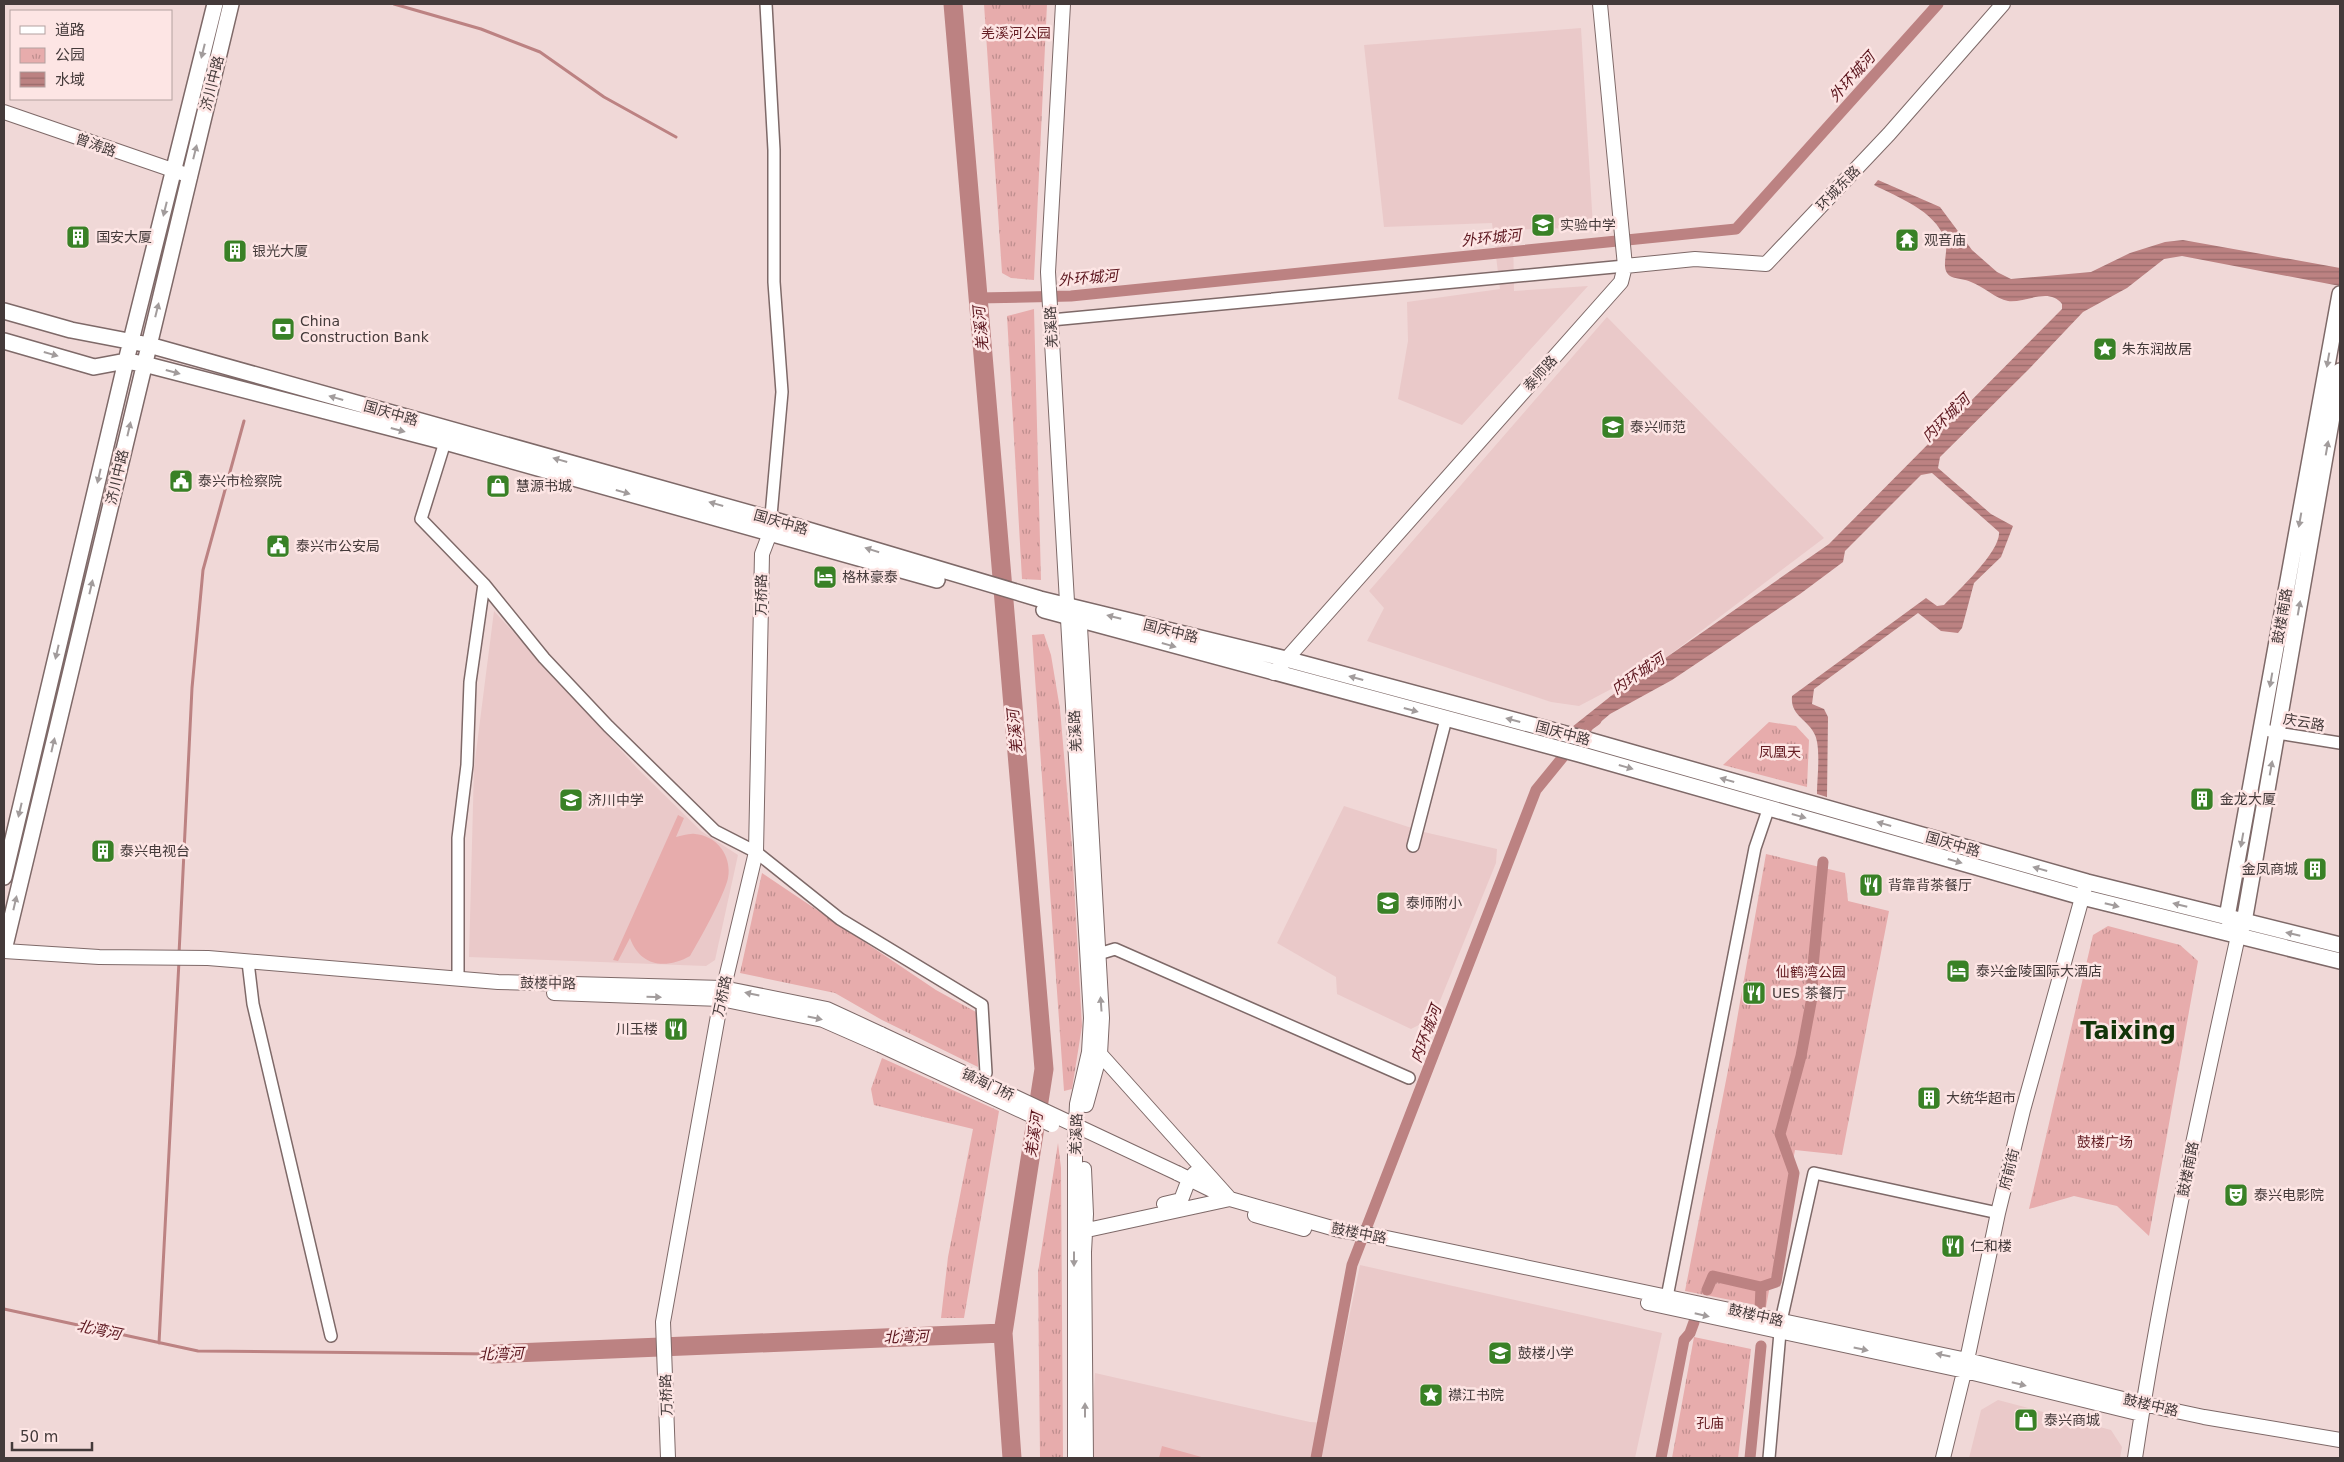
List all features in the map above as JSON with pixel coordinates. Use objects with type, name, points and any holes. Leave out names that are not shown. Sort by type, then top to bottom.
[{"type":"main road","name":"济川中路","points":[[4,877],[126,361],[215,4]]},
{"type":"main road","name":"济川中路","points":[[4,950],[231,4]]},
{"type":"main road","name":"鼓楼南路","points":[[2227,917],[2340,294]]},
{"type":"main road","name":"国庆中路","points":[[4,311],[71,330],[149,345],[1274,673],[1579,754],[2082,897],[2241,929],[2340,945]]},
{"type":"main road","name":"国庆中路","points":[[4,341],[94,366],[126,361],[144,364],[770,526]]},
{"type":"main road","name":"鼓楼南路","points":[[2241,929],[2340,371]]},
{"type":"main road","name":"国庆中路","points":[[1073,613],[1286,659],[1588,740],[2087,882],[2227,917]]},
{"type":"main road","points":[[2227,917],[2241,929]]},
{"type":"main road","name":"国庆中路","points":[[2241,929],[2340,961]]},
{"type":"street","points":[[766,4],[774,150],[774,282],[782,392],[770,526]]},
{"type":"street","name":"羌溪路","points":[[1064,4],[1048,272],[1073,613],[1093,955],[1091,1018],[1095,1053],[1092,1082],[1086,1103],[1083,1147],[1075,1458]]},
{"type":"street","name":"泰师路","points":[[1274,673],[1621,282],[1624,259],[1600,4]]},
{"type":"street","name":"环城东路","points":[[1624,259],[1695,259],[1766,264],[1889,134],[2003,4]]},
{"type":"street","name":"曾涛路","points":[[4,112],[190,176]]},
{"type":"street","points":[[1051,320],[1624,259]]},
{"type":"street","points":[[445,442],[432,476],[421,519],[484,584],[544,658],[658,777],[715,831],[756,852],[840,919],[982,1005],[986,1073]]},
{"type":"street","name":"万桥路","points":[[668,1458],[663,1322],[722,993],[756,852],[762,554],[770,526]]},
{"type":"street","points":[[458,979],[458,838],[467,765],[470,682],[484,584]]},
{"type":"street","points":[[1413,846],[1446,719]]},
{"type":"street","name":"庆云路","points":[[2262,729],[2340,743]]},
{"type":"street","points":[[1667,1297],[1756,848],[1769,807]]},
{"type":"street","name":"府前街","points":[[1943,1458],[1966,1366],[1998,1213],[2024,1110],[2087,882]]},
{"type":"street","name":"鼓楼南路","points":[[2135,1458],[2142,1409],[2198,1119],[2241,929]]},
{"type":"street","points":[[1093,955],[1115,949],[1409,1078]]},
{"type":"street","points":[[4,950],[99,961]]},
{"type":"street","points":[[4,959],[99,961]]},
{"type":"street","name":"鼓楼中路","points":[[99,961],[206,962],[458,979],[722,993],[828,1010],[881,1039]]},
{"type":"street","points":[[331,1336],[253,1004],[248,966],[456,988],[722,993]]},
{"type":"street","name":"镇海门桥","points":[[881,1039],[1277,1223],[1360,1237]]},
{"type":"street","points":[[1095,1053],[1224,1200]]},
{"type":"street","name":"羌溪路","points":[[1086,1458],[1080,1226],[1075,1145],[1077,1104],[1095,1053]]},
{"type":"street","points":[[1080,1226],[1181,1200],[1181,1180],[1196,1170],[1112,1079],[1101,1077],[1092,1082]]},
{"type":"street","points":[[1768,1458],[1780,1327],[1814,1173],[1998,1213]]},
{"type":"street","points":[[1080,1226],[1224,1200]]},
{"type":"street","points":[[1360,1237],[1780,1327]]},
{"type":"street","name":"鼓楼中路","points":[[1360,1237],[1667,1297],[1780,1327],[1966,1366],[2142,1409],[2204,1417],[2340,1440]]},
{"type":"shaded area","name":"实验中学","points":[[1581,28],[1593,227],[1513,230],[1514,291],[1588,286],[1462,425],[1398,399],[1408,341],[1407,302],[1500,289],[1492,223],[1384,227],[1364,45]]},
{"type":"shaded area","name":"泰兴师范","points":[[1607,317],[1824,538],[1655,666],[1579,706],[1551,702],[1367,641],[1384,608],[1369,591]]},
{"type":"shaded area","name":"济川中学","points":[[494,611],[638,769],[701,831],[738,855],[715,960],[706,966],[469,957],[474,768]]},
{"type":"shaded area","name":"泰师附小","points":[[1344,806],[1424,832],[1497,849],[1496,863],[1433,1018],[1411,1029],[1337,994],[1336,977],[1277,943]]},
{"type":"shaded area","name":"鼓楼小学","points":[[1360,1265],[1662,1333],[1635,1458],[1090,1458],[1095,1373],[1310,1422],[1327,1423]]},
{"type":"shaded area","name":"泰兴商城","points":[[1998,1400],[2111,1430],[2122,1447],[2120,1458],[1969,1458],[1981,1410]]},
{"type":"green space","name":"羌溪河公园","points":[[984,4],[1047,4],[1034,280],[1011,278],[1002,273]]},
{"type":"green space","points":[[1034,309],[1041,580],[1022,579],[1007,316]]},
{"type":"green space","points":[[1044,634],[1051,655],[1060,709],[1072,847],[1082,1026],[1072,1089],[1064,1091],[1032,635]]},
{"type":"green space","name":"凤凰天","points":[[1769,722],[1796,726],[1809,740],[1807,787],[1723,765]]},
{"type":"green space","points":[[678,815],[684,818],[676,837],[690,834],[703,836],[717,843],[722,849],[729,870],[722,895],[690,956],[671,963],[654,963],[640,955],[630,938],[618,961],[613,960]]},
{"type":"green space","name":"仙鹤湾公园","points":[[1766,854],[1845,873],[1848,901],[1889,911],[1842,1155],[1795,1150],[1766,1307],[1685,1291],[1729,1065]]},
{"type":"green space","points":[[762,873],[936,990],[976,1012],[978,1067],[882,1020],[835,993],[740,973]]},
{"type":"green space","name":"鼓楼广场","points":[[2108,926],[2180,945],[2198,961],[2149,1236],[2117,1206],[2074,1196],[2029,1209],[2093,935]]},
{"type":"green space","points":[[882,1058],[999,1111],[964,1318],[941,1318],[948,1257],[973,1129],[874,1105],[871,1089]]},
{"type":"green space","points":[[1058,1143],[1061,1168],[1063,1458],[1040,1458],[1038,1272]]},
{"type":"green space","name":"孔庙","points":[[1694,1337],[1751,1349],[1738,1458],[1672,1458]]},
{"type":"green space","points":[[1162,1446],[1205,1458],[1159,1458]]},
{"type":"water","points":[[1878,180],[1940,207],[1972,250],[1997,272],[2011,279],[2091,272],[2130,253],[2165,242],[2183,240],[2340,268],[2340,286],[2182,256],[2164,259],[2127,288],[2083,312],[2028,370],[1940,457],[1938,468],[1991,514],[2013,526],[2001,557],[1974,583],[1962,628],[1958,633],[1941,631],[1918,613],[1814,689],[1812,704],[1824,709],[1828,717],[1827,797],[1817,794],[1818,756],[1815,735],[1794,708],[1792,696],[1926,598],[1937,606],[1944,605],[1978,570],[1998,540],[1999,532],[1932,473],[1921,475],[1845,551],[1843,562],[1800,594],[1672,680],[1610,714],[1590,731],[1572,727],[1611,696],[1829,544],[2062,309],[2062,304],[2057,299],[2051,297],[2044,296],[2008,301],[1999,298],[1976,284],[1952,277],[1948,274],[1945,266],[1946,244],[1940,229],[1933,220],[1915,206],[1874,185]]},
{"type":"waterway","points":[[394,4],[481,29],[540,52],[604,97],[676,137]]},
{"type":"waterway","name":"羌溪河","points":[[953,4],[1044,1069],[1003,1333],[1012,1458]]},
{"type":"waterway","name":"外环城河","points":[[978,298],[1071,296],[1736,229],[1938,4]]},
{"type":"waterway","points":[[179,954],[192,688],[203,570],[244,421]]},
{"type":"waterway","name":"内环城河","points":[[1316,1458],[1352,1265],[1536,790],[1589,725],[1596,720]]},
{"type":"waterway","points":[[1707,1290],[1713,1276],[1761,1287],[1776,1282],[1794,1173],[1780,1134],[1801,1056],[1813,992],[1812,977],[1823,862]]},
{"type":"waterway","points":[[159,1343],[179,961]]},
{"type":"waterway","points":[[1760,1310],[1761,1287]]},
{"type":"waterway","name":"北湾河","points":[[4,1309],[198,1351],[492,1354]]},
{"type":"waterway","points":[[1661,1458],[1684,1340],[1690,1333],[1694,1322]]},
{"type":"waterway","name":"北湾河","points":[[492,1354],[1003,1333]]},
{"type":"waterway","points":[[1750,1458],[1761,1346]]},
{"type":"place","name":"实验中学","points":[[1543,225]]},
{"type":"place","name":"国安大厦","points":[[78,237]]},
{"type":"place","name":"观音庙","points":[[1907,240]]},
{"type":"place","name":"银光大厦","points":[[235,251]]},
{"type":"place","name":"China Construction Bank","points":[[283,329]]},
{"type":"place","name":"朱东润故居","points":[[2105,349]]},
{"type":"place","name":"泰兴师范","points":[[1613,427]]},
{"type":"place","name":"泰兴市检察院","points":[[181,481]]},
{"type":"place","name":"慧源书城","points":[[498,486]]},
{"type":"place","name":"泰兴市公安局","points":[[278,546]]},
{"type":"place","name":"格林豪泰","points":[[825,577]]},
{"type":"place","name":"金龙大厦","points":[[2202,799]]},
{"type":"place","name":"济川中学","points":[[571,800]]},
{"type":"place","name":"泰兴电视台","points":[[103,851]]},
{"type":"place","name":"金凤商城","points":[[2315,869]]},
{"type":"place","name":"背靠背茶餐厅","points":[[1871,885]]},
{"type":"place","name":"泰师附小","points":[[1388,903]]},
{"type":"place","name":"泰兴金陵国际大酒店","points":[[1958,971]]},
{"type":"place","name":"UES 茶餐厅","points":[[1754,993]]},
{"type":"place","name":"川玉楼","points":[[676,1029]]},
{"type":"place","name":"大统华超市","points":[[1929,1098]]},
{"type":"place","name":"泰兴电影院","points":[[2236,1195]]},
{"type":"place","name":"仁和楼","points":[[1953,1246]]},
{"type":"place","name":"鼓楼小学","points":[[1500,1353]]},
{"type":"place","name":"襟江书院","points":[[1431,1395]]},
{"type":"place","name":"泰兴商城","points":[[2026,1420]]},
{"type":"district","name":"Taixing","points":[[2128,1031]]}]
